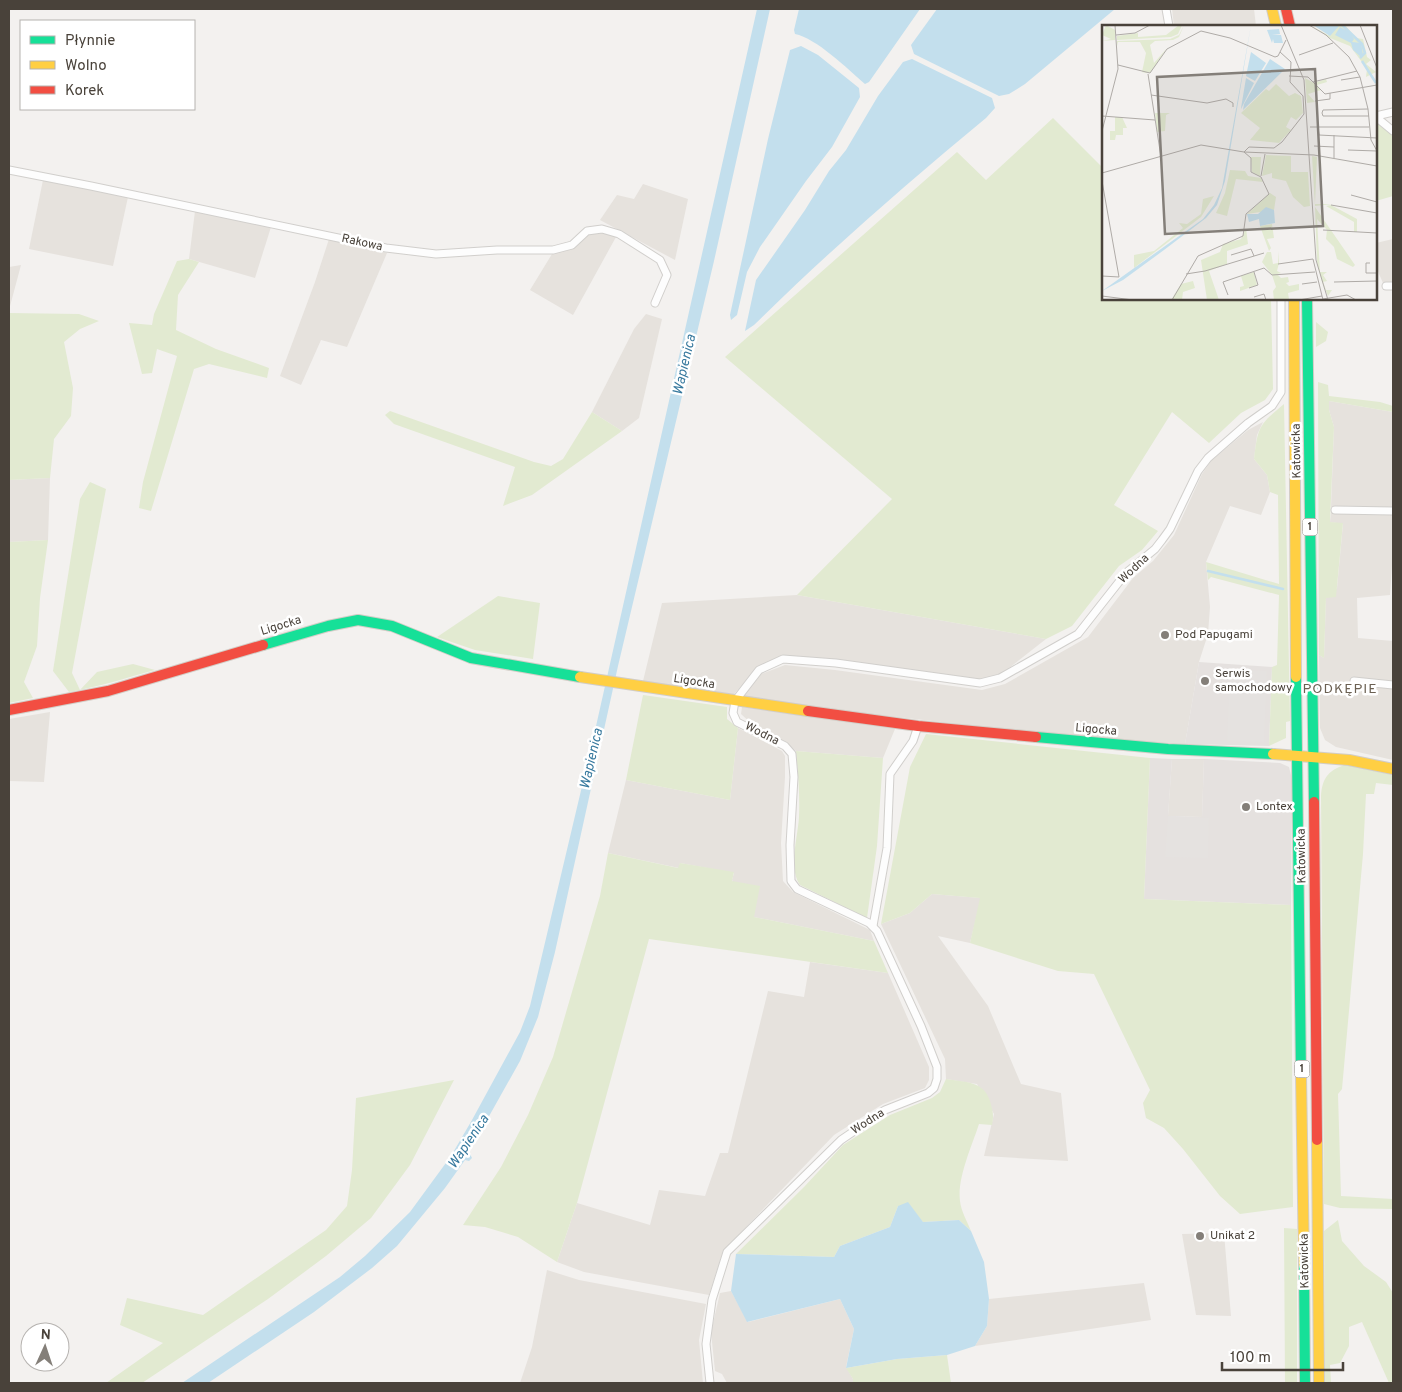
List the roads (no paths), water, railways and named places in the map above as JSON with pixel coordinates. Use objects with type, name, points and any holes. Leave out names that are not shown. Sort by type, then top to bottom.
[{"type":"main road","points":[[1272,9],[1276,25]]},
{"type":"main road","points":[[1286,9],[1290,25]]},
{"type":"main road","name":"Katowicka","points":[[1294,300],[1305,1383]]},
{"type":"main road","name":"Katowicka","points":[[1307,300],[1319,1383]]},
{"type":"main road","name":"Ligocka","points":[[9,710],[108,691],[328,626],[358,620],[392,626],[471,658],[590,679],[735,701],[918,726],[1168,750],[1313,756],[1355,761],[1393,769]]},
{"type":"street","points":[[1166,9],[1168,25]]},
{"type":"street","points":[[1377,116],[1393,112]]},
{"type":"street","points":[[1377,117],[1393,130]]},
{"type":"street","name":"Rakowa","points":[[9,170],[386,248],[436,254],[497,250],[553,250],[572,245],[587,231],[602,229],[619,234],[660,260],[667,275],[656,302]]},
{"type":"street","name":"Wodna","points":[[710,1383],[706,1344],[712,1300],[727,1252],[841,1140],[885,1110],[928,1093],[934,1088],[937,1079],[937,1067],[921,1026],[877,931],[873,926],[797,889],[790,881],[794,778],[792,754],[785,746],[737,722],[734,713],[735,701],[758,670],[782,659],[836,663],[980,683],[1000,678],[1078,634],[1126,573],[1155,550],[1170,529],[1198,472],[1208,458],[1272,406],[1280,392],[1281,300]]},
{"type":"street","points":[[1335,510],[1393,511]]},
{"type":"street","points":[[1354,681],[1393,685]]},
{"type":"street","points":[[873,926],[887,848],[890,774],[913,741],[918,726]]},
{"type":"water","name":"Wapienica","points":[[757,9],[770,9],[714,261],[618,666],[555,952],[538,1017],[520,1061],[469,1152],[472,1158],[469,1161],[465,1160],[445,1188],[397,1246],[372,1268],[314,1312],[208,1383],[182,1383],[340,1277],[365,1256],[410,1212],[451,1156],[520,1032],[530,1006],[592,744]]},
{"type":"water","points":[[799,9],[920,9],[869,82],[865,84],[822,48],[812,41],[795,34],[794,30]]},
{"type":"water","points":[[937,9],[1115,9],[1025,84],[1009,94],[999,96],[914,54],[911,45]]},
{"type":"water","points":[[801,46],[818,55],[859,88],[860,97],[832,147],[760,247],[747,272],[737,315],[731,320],[730,315],[768,139],[790,50]]},
{"type":"water","points":[[912,59],[992,98],[995,108],[986,118],[868,219],[754,325],[745,331],[756,280],[805,210],[829,171],[846,150],[878,96],[903,62]]},
{"type":"water","points":[[908,1202],[923,1222],[959,1220],[971,1231],[984,1262],[989,1299],[987,1326],[975,1346],[947,1355],[897,1359],[846,1368],[854,1329],[840,1299],[747,1322],[731,1291],[736,1254],[834,1257],[840,1246],[890,1227],[898,1206]]},
{"type":"waterway","points":[[1208,571],[1283,589]]},
{"type":"place","name":"Pod Papugami","points":[[1165,635]]},
{"type":"place","name":"Serwis samochodowy","points":[[1205,681]]},
{"type":"place","name":"Lontex","points":[[1246,807]]},
{"type":"place","name":"Unikat 2","points":[[1200,1236]]},
{"type":"district","name":"PODKĘPIE","points":[[1340,689]]}]
